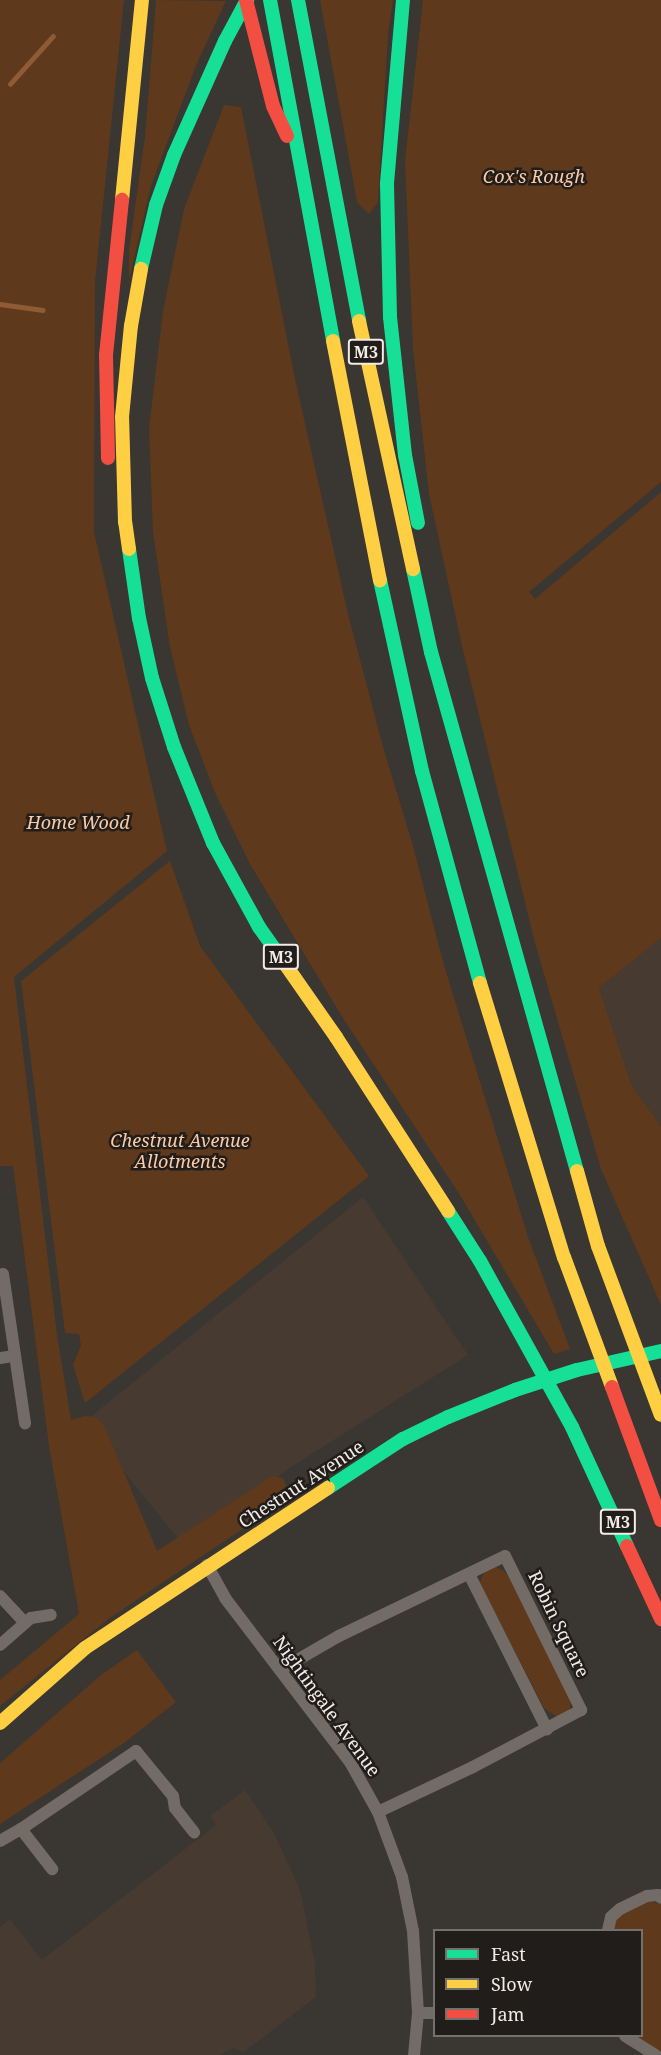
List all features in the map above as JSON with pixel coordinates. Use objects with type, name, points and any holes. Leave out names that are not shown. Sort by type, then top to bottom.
[{"type":"main road","name":"M3","points":[[125,522],[110,482],[106,423],[106,355],[142,0]]},
{"type":"main road","name":"M3","points":[[247,0],[225,41],[174,155],[156,205],[143,256],[131,326],[122,417],[125,522],[139,618],[152,678],[174,747],[213,843],[260,927],[336,1036],[480,1262],[572,1427],[661,1619]]},
{"type":"main road","name":"M3","points":[[247,0],[273,106],[300,164]]},
{"type":"main road","name":"M3","points":[[298,0],[368,367],[444,703],[598,1246],[661,1415]]},
{"type":"main road","name":"M3","points":[[403,0],[387,184],[390,317],[405,455],[441,646],[444,703]]},
{"type":"main road","name":"M3","points":[[271,4],[356,468],[422,771],[465,933],[564,1257],[661,1520]]},
{"type":"main road","name":"Chestnut Avenue","points":[[0,1723],[85,1648],[207,1565],[403,1439],[448,1417],[515,1390],[577,1370],[661,1351]]},
{"type":"street","points":[[3,1274],[25,1423]]},
{"type":"street","points":[[0,1358],[15,1356]]},
{"type":"street","name":"Robin Square","points":[[280,1670],[339,1636],[504,1556],[581,1710],[378,1812]]},
{"type":"street","name":"Nightingale Avenue","points":[[207,1565],[225,1598],[350,1761],[378,1812],[402,1877],[413,1931],[418,2013],[414,2055]]},
{"type":"street","points":[[469,1574],[547,1729]]},
{"type":"street","points":[[0,1596],[24,1622]]},
{"type":"street","points":[[0,1645],[24,1622],[31,1618],[51,1615]]},
{"type":"street","points":[[0,1840],[21,1829],[136,1751],[173,1796],[175,1808],[194,1832]]},
{"type":"street","points":[[21,1829],[52,1869]]},
{"type":"street","points":[[608,1929],[611,1917],[620,1909],[647,1896],[658,1895],[661,1898]]},
{"type":"street","points":[[418,2013],[433,2013]]},
{"type":"street","points":[[628,2037],[655,2055]]},
{"type":"shaded area","points":[[661,938],[661,1126],[632,1086],[599,988]]},
{"type":"shaded area","points":[[363,1197],[468,1355],[291,1467],[183,1545],[84,1422]]},
{"type":"shaded area","points":[[245,1790],[275,1835],[300,1890],[315,1963],[316,1997],[244,2052],[233,2048],[220,2055],[0,2055],[0,1927],[10,1919],[42,1960],[216,1825],[210,1816]]},
{"type":"green space","name":"Home Wood","points":[[0,0],[124,0],[95,282],[94,532],[167,851],[14,977],[57,1335],[71,1420],[85,1416],[96,1418],[104,1425],[157,1551],[272,1476],[283,1478],[286,1485],[272,1509],[107,1620],[0,1706],[0,1680],[79,1614],[49,1446],[13,1166],[0,1166]]},
{"type":"green space","points":[[156,0],[226,1],[197,63],[151,186],[129,281],[129,250],[145,136]]},
{"type":"green space","points":[[320,0],[393,0],[388,34],[378,202],[369,214],[357,202]]},
{"type":"green space","name":"Cox's Rough","points":[[423,0],[661,0],[661,482],[529,592],[535,599],[661,492],[661,938],[599,988],[632,1086],[661,1126],[661,1305],[601,1169],[535,943],[462,646],[429,494],[413,349],[405,161]]},
{"type":"green space","points":[[224,105],[241,107],[295,379],[348,614],[383,747],[413,846],[443,962],[528,1237],[570,1349],[554,1354],[460,1195],[341,1015],[250,864],[216,795],[189,725],[170,647],[153,532],[149,428],[163,311],[184,209]]},
{"type":"green space","name":"Chestnut Avenue Allotments","points":[[170,861],[200,946],[369,1176],[85,1403],[73,1365],[81,1345],[79,1334],[65,1333],[21,981]]},
{"type":"green space","points":[[496,1567],[504,1571],[510,1579],[571,1700],[570,1710],[557,1717],[544,1708],[482,1587],[480,1582],[484,1572]]},
{"type":"green space","points":[[137,1650],[176,1702],[124,1743],[0,1824],[0,1763],[101,1675]]},
{"type":"green space","points":[[647,1901],[661,1904],[661,2053],[637,2037],[643,2037],[643,1929],[613,1929],[618,1916]]},
{"type":"waterway","points":[[10,84],[53,36]]},
{"type":"waterway","points":[[0,304],[43,310]]},
{"type":"traffic: fast","points":[[141,269],[156,205],[174,155],[225,41],[247,0]]},
{"type":"traffic: fast","points":[[270,0],[333,341]]},
{"type":"traffic: fast","points":[[298,0],[359,321]]},
{"type":"traffic: fast","points":[[403,0],[387,184],[390,317],[405,455],[418,523]]},
{"type":"traffic: fast","points":[[129,549],[139,618],[152,678],[174,747],[213,843],[259,927],[283,961]]},
{"type":"traffic: fast","points":[[413,569],[431,652],[577,1171]]},
{"type":"traffic: fast","points":[[380,580],[422,771],[480,983]]},
{"type":"traffic: fast","points":[[448,1211],[480,1261],[572,1427],[627,1546]]},
{"type":"traffic: fast","points":[[328,1488],[403,1439],[448,1417],[515,1390],[577,1370],[661,1351]]},
{"type":"traffic: slow","points":[[122,200],[142,0]]},
{"type":"traffic: slow","points":[[129,549],[125,522],[122,417],[131,326],[141,269]]},
{"type":"traffic: slow","points":[[359,321],[413,569]]},
{"type":"traffic: slow","points":[[333,341],[380,580]]},
{"type":"traffic: slow","points":[[283,961],[336,1037],[448,1211]]},
{"type":"traffic: slow","points":[[480,983],[564,1257],[612,1387]]},
{"type":"traffic: slow","points":[[577,1171],[598,1246],[661,1415]]},
{"type":"traffic: slow","points":[[0,1723],[85,1648],[328,1488]]},
{"type":"traffic: jam","points":[[246,0],[273,106],[287,136]]},
{"type":"traffic: jam","points":[[108,458],[106,355],[122,200]]},
{"type":"traffic: jam","points":[[612,1387],[661,1520]]},
{"type":"traffic: jam","points":[[627,1546],[661,1619]]}]
